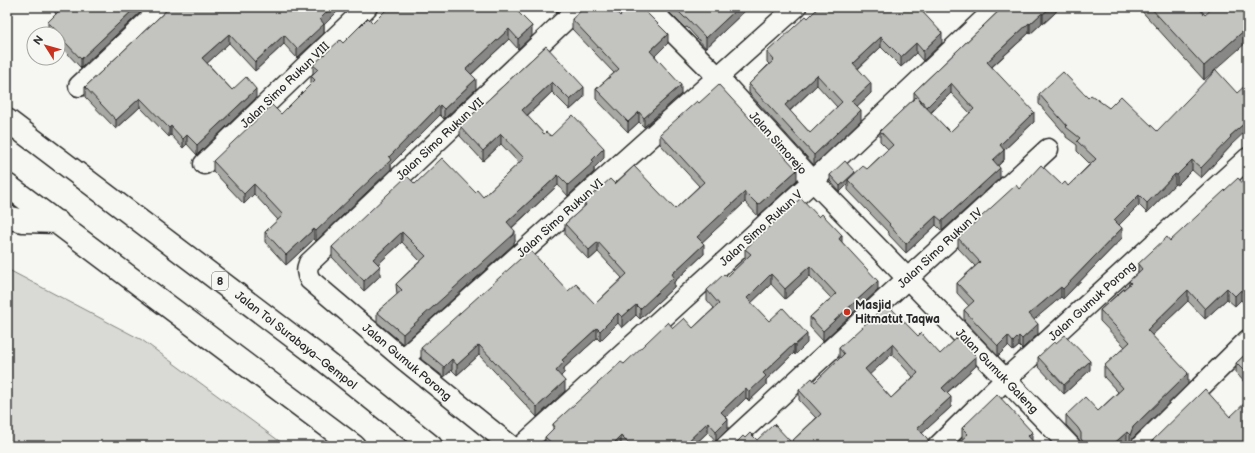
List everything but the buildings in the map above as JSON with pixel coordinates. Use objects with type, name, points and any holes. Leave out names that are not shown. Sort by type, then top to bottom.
[{"type":"highway","name":"Jalan Tol Surabaya–Gempol","points":[[7,120],[321,358],[431,446]]},
{"type":"highway","points":[[7,184],[354,446]]},
{"type":"highway","points":[[7,217],[23,221],[58,222]]},
{"type":"street","points":[[79,86],[163,7]]},
{"type":"street","name":"Jalan Simo Rukun VIII","points":[[204,164],[367,7]]},
{"type":"street","name":"Jalan Simo Rukun VII","points":[[307,274],[306,270],[309,263],[579,7]]},
{"type":"street","name":"Jalan Simorejo","points":[[648,7],[718,77],[813,181],[907,279]]},
{"type":"street","name":"Jalan Simo Rukun VI","points":[[403,359],[796,7]]},
{"type":"street","name":"Jalan Simo Rukun V","points":[[522,446],[813,181],[997,7]]},
{"type":"street","name":"Jalan Simo Rukun IV","points":[[726,446],[1048,149]]},
{"type":"street","name":"Jalan Gumuk Porong","points":[[938,446],[1006,379],[1248,158]]},
{"type":"street","name":"Jalan Gumuk Porong","points":[[307,274],[310,280],[403,359],[511,446]]},
{"type":"street","name":"Jalan Gumuk Galeng","points":[[907,279],[1070,446]]},
{"type":"street","points":[[1141,446],[1248,340]]},
{"type":"shaded area","points":[[7,269],[142,340],[286,446],[7,446]]},
{"type":"place","name":"Masjid Hitmatut Taqwa","points":[[847,312]]}]
